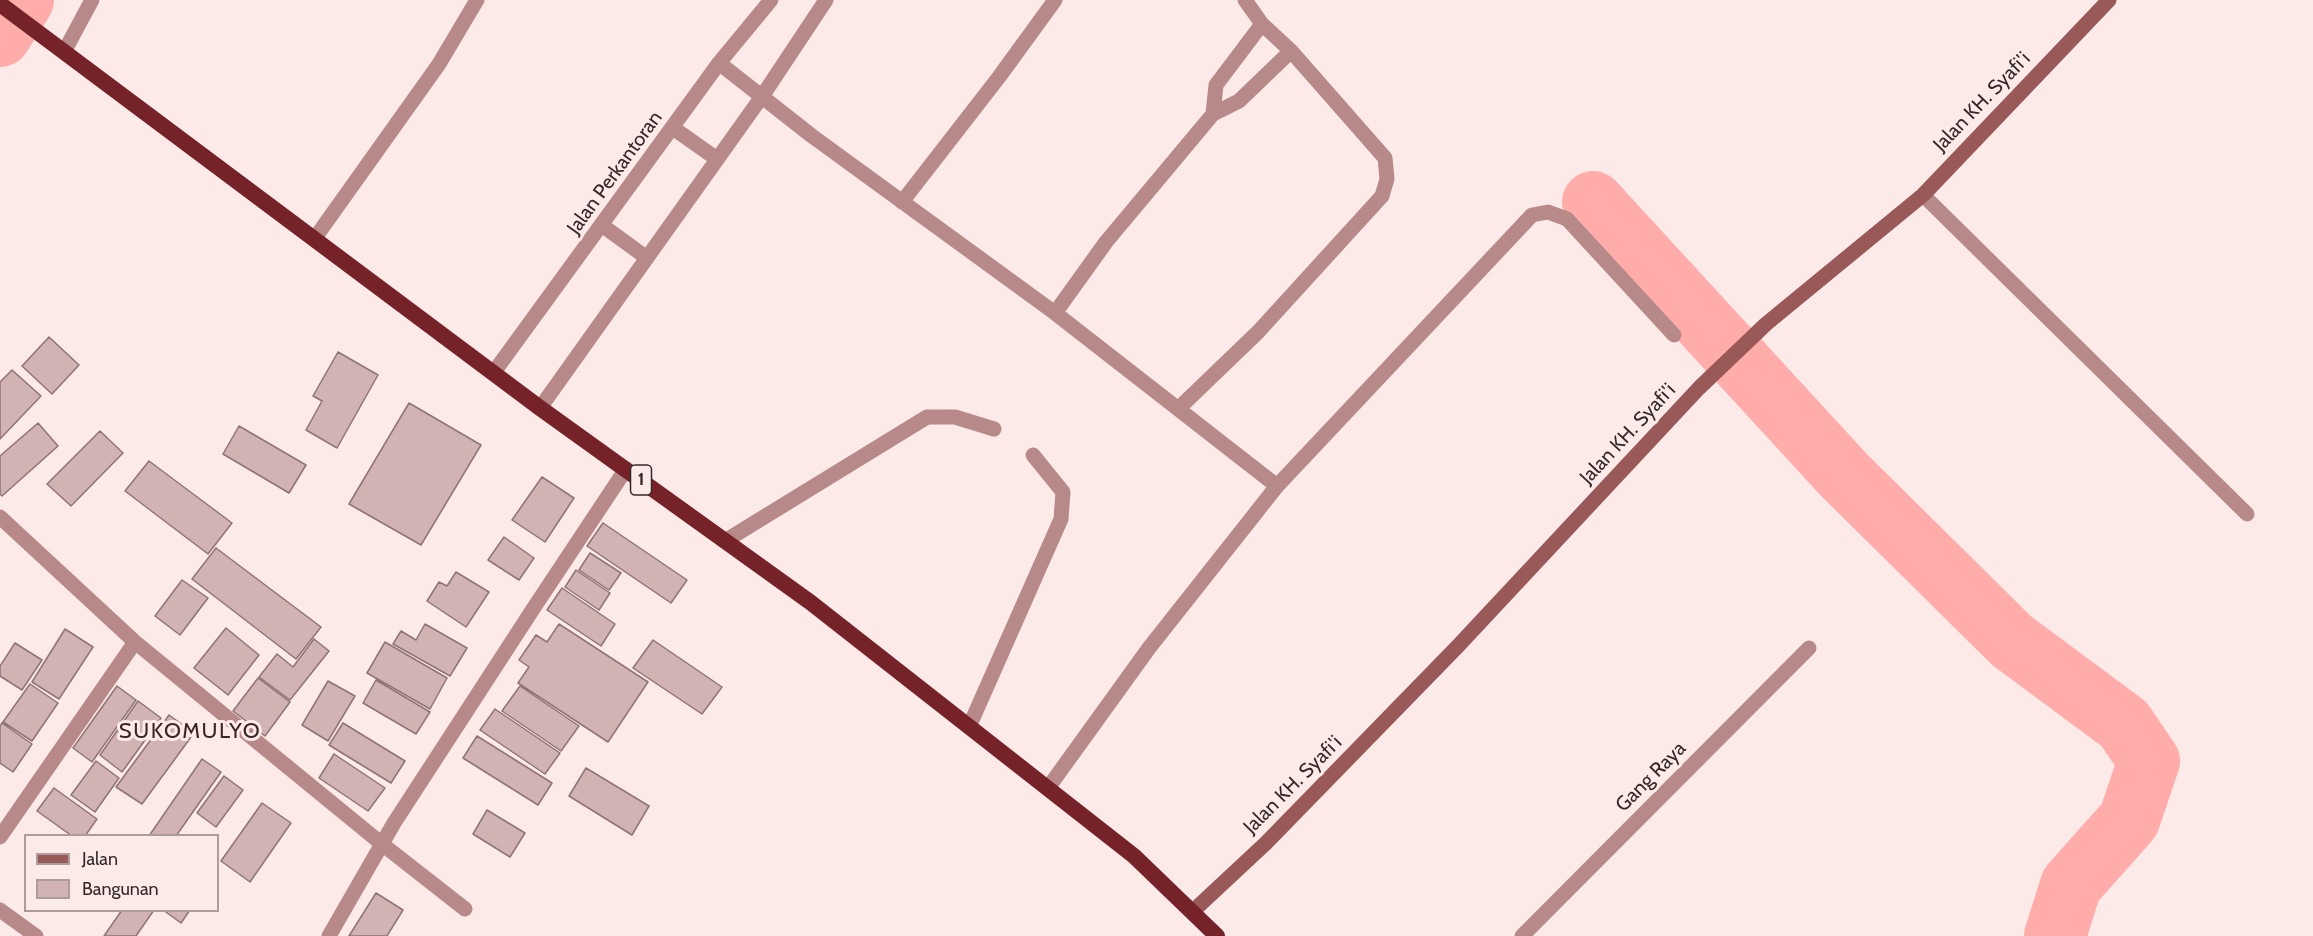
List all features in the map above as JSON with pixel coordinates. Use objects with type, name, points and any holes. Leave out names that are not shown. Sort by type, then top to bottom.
[{"type":"highway","name":"1","points":[[0,4],[540,408],[810,602],[1134,856],[1215,935]]},
{"type":"main road","name":"Jalan KH. Syafi'i","points":[[1192,912],[1266,843],[1458,646],[1699,388],[1766,324],[1923,195],[2109,0]]},
{"type":"street","points":[[64,52],[92,0]]},
{"type":"street","points":[[315,238],[439,64],[477,0]]},
{"type":"street","name":"Jalan Perkantoran","points":[[494,372],[603,226],[719,63],[771,0]]},
{"type":"street","points":[[540,408],[763,95],[826,0]]},
{"type":"street","points":[[902,202],[999,77],[1055,0]]},
{"type":"street","points":[[1178,409],[1258,332],[1382,196],[1387,179],[1385,158],[1291,51],[1262,24],[1245,0]]},
{"type":"street","points":[[1213,114],[1216,85],[1262,24]]},
{"type":"street","points":[[1056,313],[1106,242],[1213,114],[1239,101],[1291,51]]},
{"type":"street","points":[[719,63],[763,95],[812,136],[1056,313],[1277,486]]},
{"type":"street","points":[[673,128],[717,159]]},
{"type":"street","points":[[1923,195],[2247,514]]},
{"type":"street","points":[[1048,788],[1149,648],[1277,486],[1532,215],[1548,212],[1567,219],[1674,335]]},
{"type":"street","points":[[603,226],[647,258]]},
{"type":"street","points":[[725,541],[927,417],[956,417],[994,429]]},
{"type":"street","points":[[969,727],[1061,519],[1063,492],[1033,455]]},
{"type":"street","points":[[329,936],[382,844],[532,609],[626,470]]},
{"type":"street","points":[[0,517],[135,642],[465,909]]},
{"type":"street","points":[[0,837],[135,642]]},
{"type":"street","name":"Gang Raya","points":[[1522,936],[1809,648]]},
{"type":"street","points":[[0,910],[36,936]]},
{"type":"building","points":[[49,337],[79,365],[52,394],[22,366]]},
{"type":"building","points":[[338,352],[378,375],[337,448],[306,430],[322,401],[313,396]]},
{"type":"building","points":[[12,370],[41,396],[0,439],[0,382]]},
{"type":"building","points":[[409,403],[481,445],[421,545],[349,504]]},
{"type":"building","points":[[38,423],[58,446],[2,496],[0,494],[0,456]]},
{"type":"building","points":[[239,426],[306,465],[289,493],[223,454]]},
{"type":"building","points":[[100,431],[123,453],[71,506],[47,484]]},
{"type":"building","points":[[149,461],[232,523],[208,554],[125,491]]},
{"type":"building","points":[[542,477],[574,498],[545,542],[512,520]]},
{"type":"building","points":[[603,523],[687,580],[671,603],[587,546]]},
{"type":"building","points":[[504,537],[534,558],[519,580],[488,560]]},
{"type":"building","points":[[216,548],[321,627],[296,659],[192,579]]},
{"type":"building","points":[[590,553],[621,573],[609,590],[579,570]]},
{"type":"building","points":[[576,570],[610,593],[599,610],[565,587]]},
{"type":"building","points":[[456,572],[489,592],[466,627],[427,601],[439,582],[447,586]]},
{"type":"building","points":[[182,580],[208,598],[180,635],[155,616]]},
{"type":"building","points":[[562,588],[615,624],[601,646],[547,610]]},
{"type":"building","points":[[425,624],[467,648],[450,676],[393,644],[401,631],[416,640]]},
{"type":"building","points":[[559,624],[648,682],[608,742],[518,683],[529,667],[519,660],[536,635],[547,642]]},
{"type":"building","points":[[226,628],[259,655],[228,695],[194,668]]},
{"type":"building","points":[[65,629],[93,647],[59,699],[32,682]]},
{"type":"building","points":[[314,639],[329,651],[290,700],[259,677],[277,654],[293,667]]},
{"type":"building","points":[[653,640],[722,687],[702,714],[633,668]]},
{"type":"building","points":[[385,642],[447,678],[430,709],[367,673]]},
{"type":"building","points":[[15,643],[42,660],[22,690],[0,676],[0,666]]},
{"type":"building","points":[[258,678],[290,702],[265,736],[233,711]]},
{"type":"building","points":[[376,680],[430,712],[416,734],[363,703]]},
{"type":"building","points":[[328,681],[355,696],[328,741],[302,725]]},
{"type":"building","points":[[30,684],[58,703],[32,741],[3,722]]},
{"type":"building","points":[[117,686],[136,700],[92,762],[73,748]]},
{"type":"building","points":[[520,686],[579,726],[561,751],[502,711]]},
{"type":"building","points":[[138,701],[161,718],[122,772],[100,755]]},
{"type":"building","points":[[495,709],[560,753],[545,774],[480,730]]},
{"type":"building","points":[[169,715],[194,733],[142,804],[116,787]]},
{"type":"building","points":[[2,723],[32,744],[13,772],[0,763],[0,726]]},
{"type":"building","points":[[343,723],[405,761],[391,783],[329,745]]},
{"type":"building","points":[[477,736],[552,783],[538,805],[463,758]]},
{"type":"building","points":[[334,754],[385,788],[368,811],[319,778]]},
{"type":"building","points":[[202,759],[221,772],[177,834],[150,834]]},
{"type":"building","points":[[96,761],[119,778],[95,812],[71,795]]},
{"type":"building","points":[[586,768],[649,806],[632,835],[569,796]]},
{"type":"building","points":[[224,776],[243,790],[216,827],[197,813]]},
{"type":"building","points":[[54,788],[97,819],[86,834],[69,834],[37,811]]},
{"type":"building","points":[[262,803],[291,823],[250,882],[221,861]]},
{"type":"building","points":[[487,810],[525,833],[510,857],[473,834]]},
{"type":"building","points":[[376,893],[403,910],[387,936],[349,936]]},
{"type":"building","points":[[121,912],[153,912],[136,936],[104,936]]},
{"type":"building","points":[[166,912],[189,912],[181,923]]},
{"type":"waterway","points":[[0,36],[23,0]]},
{"type":"waterway","points":[[1593,202],[1844,475],[2012,641],[2124,724],[2149,761],[2129,820],[2071,885],[2055,936]]},
{"type":"district","name":"SUKOMULYO","points":[[190,732]]}]
